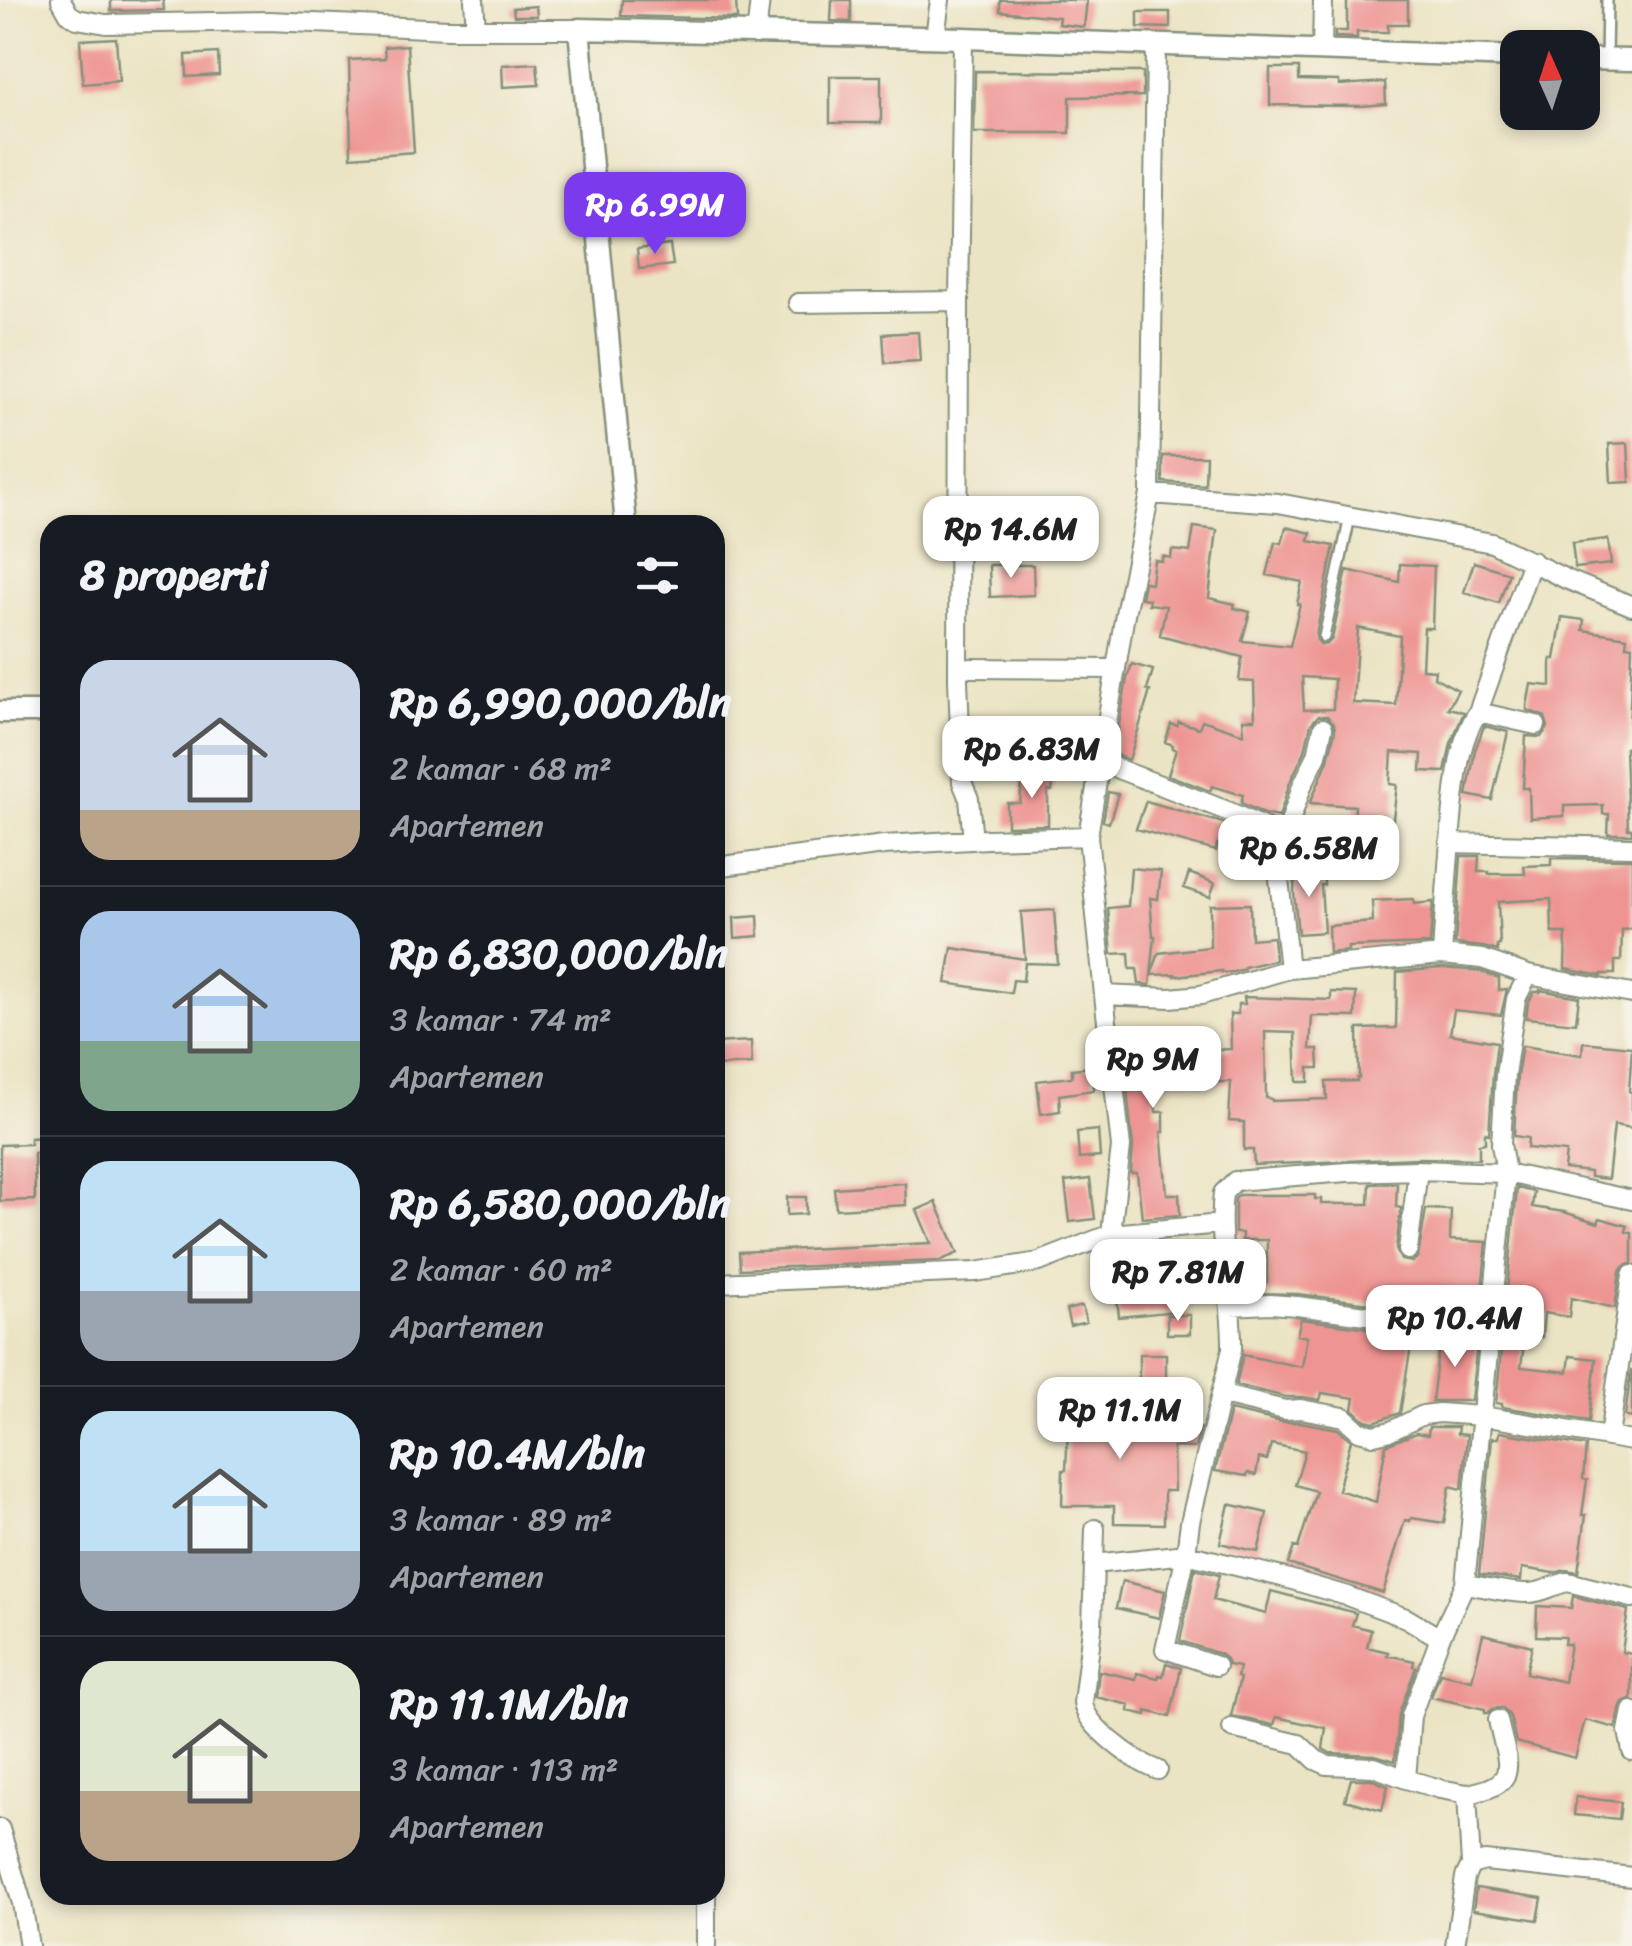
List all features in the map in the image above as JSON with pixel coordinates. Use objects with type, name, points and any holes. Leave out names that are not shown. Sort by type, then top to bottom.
[{"type":"street","points":[[62,0],[77,20],[106,24],[269,21],[476,30],[934,37],[1500,56]]},
{"type":"street","points":[[269,0],[269,21]]},
{"type":"street","points":[[474,0],[476,30]]},
{"type":"street","points":[[756,34],[760,0]]},
{"type":"street","points":[[934,37],[940,0]]},
{"type":"street","points":[[1322,51],[1323,0]]},
{"type":"street","points":[[579,30],[625,515]]},
{"type":"street","points":[[962,38],[958,680],[962,782],[969,799],[973,840]]},
{"type":"street","points":[[1111,1234],[1121,1147],[1088,836],[1150,494],[1156,46]]},
{"type":"street","points":[[1600,59],[1632,60]]},
{"type":"street","points":[[798,303],[958,301]]},
{"type":"street","points":[[1150,494],[1278,503],[1492,542],[1632,606]]},
{"type":"street","points":[[1442,956],[1449,842],[1463,742],[1478,712],[1532,561]]},
{"type":"street","points":[[970,668],[1116,669]]},
{"type":"street","points":[[0,712],[40,712]]},
{"type":"street","points":[[1478,712],[1536,725]]},
{"type":"street","points":[[1289,969],[1276,868],[1324,728]]},
{"type":"street","points":[[1100,762],[1286,837]]},
{"type":"street","points":[[725,865],[884,846],[1088,836]]},
{"type":"street","points":[[1449,842],[1632,847]]},
{"type":"street","points":[[1104,994],[1170,998],[1201,995],[1289,969],[1442,956],[1482,959],[1528,975],[1632,994]]},
{"type":"street","points":[[1406,1778],[1411,1716],[1465,1584],[1506,1174],[1501,1144],[1505,1075],[1516,999],[1528,975]]},
{"type":"street","points":[[1408,1250],[1418,1170]]},
{"type":"street","points":[[1216,1666],[1166,1649],[1190,1522],[1232,1349],[1221,1224],[1223,1193],[1235,1181],[1418,1170],[1506,1174],[1632,1200]]},
{"type":"street","points":[[725,1283],[975,1272],[1039,1262],[1111,1234],[1221,1224]]},
{"type":"street","points":[[1609,1437],[1632,1275]]},
{"type":"street","points":[[1230,1306],[1298,1306],[1490,1331]]},
{"type":"street","points":[[1222,1395],[1285,1410],[1344,1417],[1359,1431],[1374,1434],[1391,1431],[1428,1414],[1482,1416],[1632,1441]]},
{"type":"street","points":[[1095,1529],[1084,1712],[1143,1765],[1158,1770]]},
{"type":"street","points":[[1094,1564],[1186,1554],[1347,1596],[1406,1618],[1440,1638]]},
{"type":"street","points":[[1465,1584],[1529,1593],[1568,1582],[1632,1598]]},
{"type":"street","points":[[1632,1711],[1628,1731],[1632,1751]]},
{"type":"street","points":[[1232,1728],[1299,1744],[1328,1765],[1374,1767],[1467,1794],[1492,1788],[1505,1778],[1508,1766],[1498,1720]]},
{"type":"street","points":[[1455,1946],[1465,1878],[1471,1864],[1467,1794]]},
{"type":"street","points":[[0,1830],[22,1902],[29,1946]]},
{"type":"street","points":[[1471,1864],[1485,1861],[1632,1877]]},
{"type":"street","points":[[706,1905],[706,1946]]},
{"type":"lane","points":[[1606,59],[1607,0]]},
{"type":"lane","points":[[1324,637],[1350,517]]},
{"type":"building","points":[[111,0],[163,0],[164,10],[111,11]]},
{"type":"building","points":[[622,0],[736,0],[737,19],[621,16]]},
{"type":"building","points":[[832,0],[851,0],[851,22],[831,21]]},
{"type":"building","points":[[1000,0],[1087,0],[1084,27],[1058,24],[1059,17],[1000,11]]},
{"type":"building","points":[[1347,0],[1408,0],[1408,24],[1388,24],[1388,32],[1357,32],[1357,38],[1335,37],[1335,31],[1347,31]]},
{"type":"building","points":[[536,6],[537,16],[514,16],[513,8]]},
{"type":"building","points":[[1138,12],[1170,12],[1170,28],[1138,27]]},
{"type":"building","points":[[116,38],[119,81],[83,84],[80,40]]},
{"type":"building","points":[[407,45],[414,152],[351,157],[349,60],[385,58],[384,47]]},
{"type":"building","points":[[218,53],[219,75],[187,77],[186,55]]},
{"type":"building","points":[[537,63],[539,85],[503,87],[502,65]]},
{"type":"building","points":[[1270,68],[1299,68],[1299,80],[1339,81],[1339,85],[1385,82],[1386,104],[1270,105]]},
{"type":"building","points":[[975,71],[1143,72],[1143,96],[1070,97],[1070,133],[974,133]]},
{"type":"building","points":[[830,76],[881,76],[881,123],[830,123]]},
{"type":"building","points":[[670,245],[673,265],[639,269],[637,249]]},
{"type":"building","points":[[918,332],[920,361],[885,363],[883,334]]},
{"type":"building","points":[[1628,443],[1630,482],[1611,483],[1609,444]]},
{"type":"building","points":[[1163,456],[1206,456],[1205,485],[1163,482]]},
{"type":"building","points":[[1194,527],[1217,530],[1209,598],[1250,612],[1242,641],[1290,646],[1302,582],[1267,575],[1275,542],[1282,543],[1286,527],[1311,533],[1309,541],[1334,546],[1316,635],[1321,645],[1332,639],[1347,570],[1399,582],[1400,564],[1434,566],[1432,628],[1424,628],[1422,669],[1435,670],[1434,677],[1458,690],[1448,708],[1464,712],[1451,743],[1445,772],[1421,771],[1422,754],[1392,752],[1390,784],[1397,785],[1391,836],[1354,831],[1355,806],[1310,803],[1335,731],[1327,716],[1318,716],[1311,724],[1305,751],[1279,817],[1241,803],[1243,795],[1212,786],[1210,791],[1168,775],[1176,750],[1165,742],[1171,724],[1177,726],[1179,722],[1199,728],[1202,720],[1244,734],[1243,719],[1255,719],[1254,682],[1239,681],[1242,657],[1160,635],[1166,606],[1148,604],[1149,599],[1141,598],[1144,582],[1151,583],[1154,560],[1162,561],[1162,556],[1171,558],[1172,550],[1190,552]],"holes":[[[1358,628],[1400,636],[1396,705],[1353,703]],[[1302,677],[1334,679],[1333,709],[1304,710]]]},
{"type":"building","points":[[1608,539],[1611,564],[1575,568],[1572,543]]},
{"type":"building","points":[[1474,562],[1509,573],[1499,603],[1464,592]]},
{"type":"building","points":[[989,565],[1033,565],[1034,595],[990,597]]},
{"type":"building","points":[[1562,617],[1584,620],[1583,630],[1627,637],[1626,645],[1632,646],[1629,734],[1625,748],[1628,829],[1632,829],[1632,834],[1608,834],[1609,814],[1603,814],[1603,805],[1564,806],[1564,816],[1530,818],[1529,788],[1523,788],[1526,736],[1541,737],[1548,727],[1545,717],[1527,710],[1527,706],[1531,684],[1551,686],[1551,659],[1555,659]]},
{"type":"building","points":[[1132,664],[1153,670],[1129,760],[1114,754]]},
{"type":"building","points":[[1484,726],[1508,732],[1492,800],[1467,795]]},
{"type":"building","points":[[1023,770],[1054,774],[1052,791],[1048,791],[1048,825],[1007,826],[1007,803],[1020,803]]},
{"type":"building","points":[[1108,792],[1118,794],[1109,823],[1103,821]]},
{"type":"building","points":[[1146,801],[1223,823],[1255,837],[1249,855],[1217,844],[1216,851],[1136,829]]},
{"type":"building","points":[[1461,856],[1479,856],[1478,872],[1489,874],[1525,874],[1524,866],[1551,865],[1551,858],[1632,859],[1632,929],[1622,930],[1621,961],[1615,961],[1615,974],[1602,976],[1565,969],[1566,933],[1552,933],[1551,899],[1498,902],[1498,951],[1455,944]]},
{"type":"building","points":[[1131,868],[1161,871],[1158,899],[1150,898],[1155,936],[1150,985],[1139,984],[1137,969],[1130,969],[1129,953],[1112,954],[1108,908],[1128,906]]},
{"type":"building","points":[[1324,868],[1324,932],[1298,934],[1295,869]]},
{"type":"building","points":[[1189,873],[1215,883],[1210,897],[1184,888]]},
{"type":"building","points":[[1413,899],[1414,904],[1433,902],[1430,944],[1348,947],[1348,951],[1329,953],[1328,926],[1373,922],[1372,901]]},
{"type":"building","points":[[1250,904],[1251,939],[1273,937],[1275,960],[1233,972],[1151,975],[1159,953],[1210,947],[1210,905]]},
{"type":"building","points":[[1054,910],[1058,964],[1025,963],[1023,981],[1013,980],[1011,993],[946,983],[952,948],[1025,959],[1021,912]]},
{"type":"building","points":[[758,916],[759,936],[735,938],[734,918]]},
{"type":"building","points":[[1442,968],[1479,971],[1499,978],[1499,990],[1507,989],[1501,1015],[1454,1010],[1450,1034],[1497,1042],[1489,1134],[1485,1133],[1485,1143],[1479,1144],[1479,1159],[1254,1165],[1253,1150],[1244,1150],[1244,1122],[1229,1121],[1231,1082],[1211,1082],[1209,1050],[1231,1049],[1230,1014],[1238,1014],[1238,1004],[1245,1004],[1244,997],[1331,1000],[1331,992],[1356,993],[1355,1017],[1312,1016],[1310,1049],[1318,1049],[1319,1068],[1309,1068],[1309,1082],[1297,1082],[1295,1033],[1265,1032],[1266,1098],[1327,1099],[1326,1082],[1359,1078],[1358,1029],[1396,1028],[1397,972]]},
{"type":"building","points":[[1534,992],[1579,997],[1576,1023],[1526,1018],[1528,1003]]},
{"type":"building","points":[[1194,1030],[1198,1065],[1152,1070],[1156,1112],[1164,1112],[1161,1132],[1167,1194],[1179,1194],[1180,1215],[1142,1218],[1137,1173],[1131,1173],[1133,1146],[1121,1033]]},
{"type":"building","points":[[751,1041],[752,1064],[725,1066],[725,1042]]},
{"type":"building","points":[[1583,1042],[1632,1047],[1632,1128],[1614,1125],[1608,1179],[1564,1169],[1566,1152],[1527,1148],[1528,1138],[1514,1136],[1522,1046],[1582,1055]]},
{"type":"building","points":[[1092,1067],[1094,1090],[1059,1095],[1060,1111],[1041,1114],[1037,1081],[1072,1077],[1072,1069]]},
{"type":"building","points":[[1098,1130],[1100,1157],[1079,1159],[1077,1132]]},
{"type":"building","points":[[30,1138],[40,1138],[40,1153],[34,1153],[35,1200],[0,1201],[0,1145],[30,1144]]},
{"type":"building","points":[[1090,1179],[1095,1219],[1070,1222],[1065,1182]]},
{"type":"building","points":[[905,1183],[906,1205],[836,1209],[834,1188]]},
{"type":"building","points":[[1397,1183],[1396,1207],[1401,1208],[1396,1249],[1401,1260],[1412,1262],[1418,1257],[1426,1209],[1451,1210],[1450,1240],[1487,1242],[1479,1317],[1443,1312],[1444,1303],[1419,1300],[1417,1309],[1298,1294],[1241,1293],[1240,1285],[1267,1282],[1267,1240],[1242,1240],[1242,1233],[1235,1233],[1235,1199],[1239,1195],[1315,1195],[1321,1204],[1369,1204],[1370,1184]]},
{"type":"building","points":[[1517,1188],[1534,1192],[1532,1207],[1598,1223],[1600,1218],[1627,1226],[1626,1232],[1632,1233],[1632,1263],[1620,1272],[1615,1308],[1571,1298],[1569,1317],[1544,1313],[1542,1337],[1525,1335],[1521,1367],[1568,1372],[1570,1356],[1596,1359],[1589,1421],[1496,1403]]},
{"type":"building","points":[[787,1197],[806,1197],[806,1214],[787,1215]]},
{"type":"building","points":[[936,1202],[958,1253],[940,1261],[740,1269],[739,1252],[931,1243],[917,1210]]},
{"type":"building","points":[[1150,1243],[1152,1292],[1175,1289],[1177,1311],[1119,1317],[1116,1288],[1124,1287],[1123,1246]]},
{"type":"building","points":[[1082,1306],[1086,1322],[1070,1326],[1066,1310]]},
{"type":"building","points":[[1167,1315],[1190,1315],[1190,1334],[1167,1334]]},
{"type":"building","points":[[1301,1319],[1413,1334],[1400,1413],[1374,1422],[1365,1420],[1353,1409],[1355,1398],[1322,1393],[1320,1400],[1286,1397],[1236,1385],[1243,1355],[1302,1367],[1307,1337],[1297,1335]]},
{"type":"building","points":[[1440,1337],[1477,1342],[1471,1401],[1432,1401]]},
{"type":"building","points":[[1139,1354],[1166,1354],[1166,1388],[1139,1388]]},
{"type":"building","points":[[1632,1371],[1632,1418],[1625,1416]]},
{"type":"building","points":[[1076,1391],[1110,1391],[1110,1424],[1200,1428],[1195,1448],[1173,1447],[1174,1491],[1164,1491],[1164,1524],[1114,1523],[1114,1506],[1062,1506],[1068,1426],[1075,1420]]},
{"type":"building","points":[[1230,1410],[1338,1429],[1351,1440],[1338,1490],[1376,1502],[1386,1445],[1416,1433],[1428,1435],[1429,1427],[1458,1427],[1457,1434],[1467,1435],[1462,1489],[1450,1486],[1444,1523],[1405,1520],[1383,1593],[1288,1564],[1294,1547],[1298,1548],[1316,1491],[1295,1485],[1305,1451],[1271,1444],[1267,1460],[1259,1458],[1256,1475],[1215,1471]]},
{"type":"building","points":[[1499,1432],[1586,1446],[1582,1515],[1586,1515],[1578,1572],[1522,1568],[1521,1580],[1479,1574],[1492,1438],[1498,1438]]},
{"type":"building","points":[[1229,1504],[1267,1513],[1258,1552],[1220,1543]]},
{"type":"building","points":[[1195,1569],[1219,1575],[1213,1600],[1266,1614],[1271,1591],[1356,1613],[1352,1625],[1371,1630],[1367,1647],[1414,1661],[1416,1667],[1399,1714],[1395,1761],[1375,1755],[1330,1753],[1323,1749],[1326,1728],[1276,1717],[1274,1725],[1231,1716],[1239,1667],[1228,1665],[1220,1654],[1180,1641]]},
{"type":"building","points":[[1122,1581],[1165,1591],[1159,1618],[1116,1608]]},
{"type":"building","points":[[1573,1596],[1628,1610],[1622,1652],[1632,1654],[1632,1695],[1620,1708],[1616,1728],[1585,1720],[1575,1758],[1516,1742],[1510,1716],[1503,1708],[1485,1713],[1485,1709],[1431,1697],[1440,1673],[1472,1680],[1483,1634],[1532,1646],[1526,1673],[1564,1682],[1570,1644],[1564,1644],[1565,1637],[1536,1636],[1537,1606],[1571,1608]]},
{"type":"building","points":[[1166,1663],[1181,1668],[1170,1717],[1129,1711],[1130,1705],[1096,1697],[1099,1671],[1136,1679],[1137,1673],[1158,1678],[1163,1676]]},
{"type":"building","points":[[1351,1779],[1371,1779],[1388,1786],[1382,1810],[1345,1800]]},
{"type":"building","points":[[1576,1797],[1621,1802],[1619,1819],[1574,1815]]},
{"type":"building","points":[[1476,1888],[1542,1898],[1538,1920],[1473,1910]]}]
